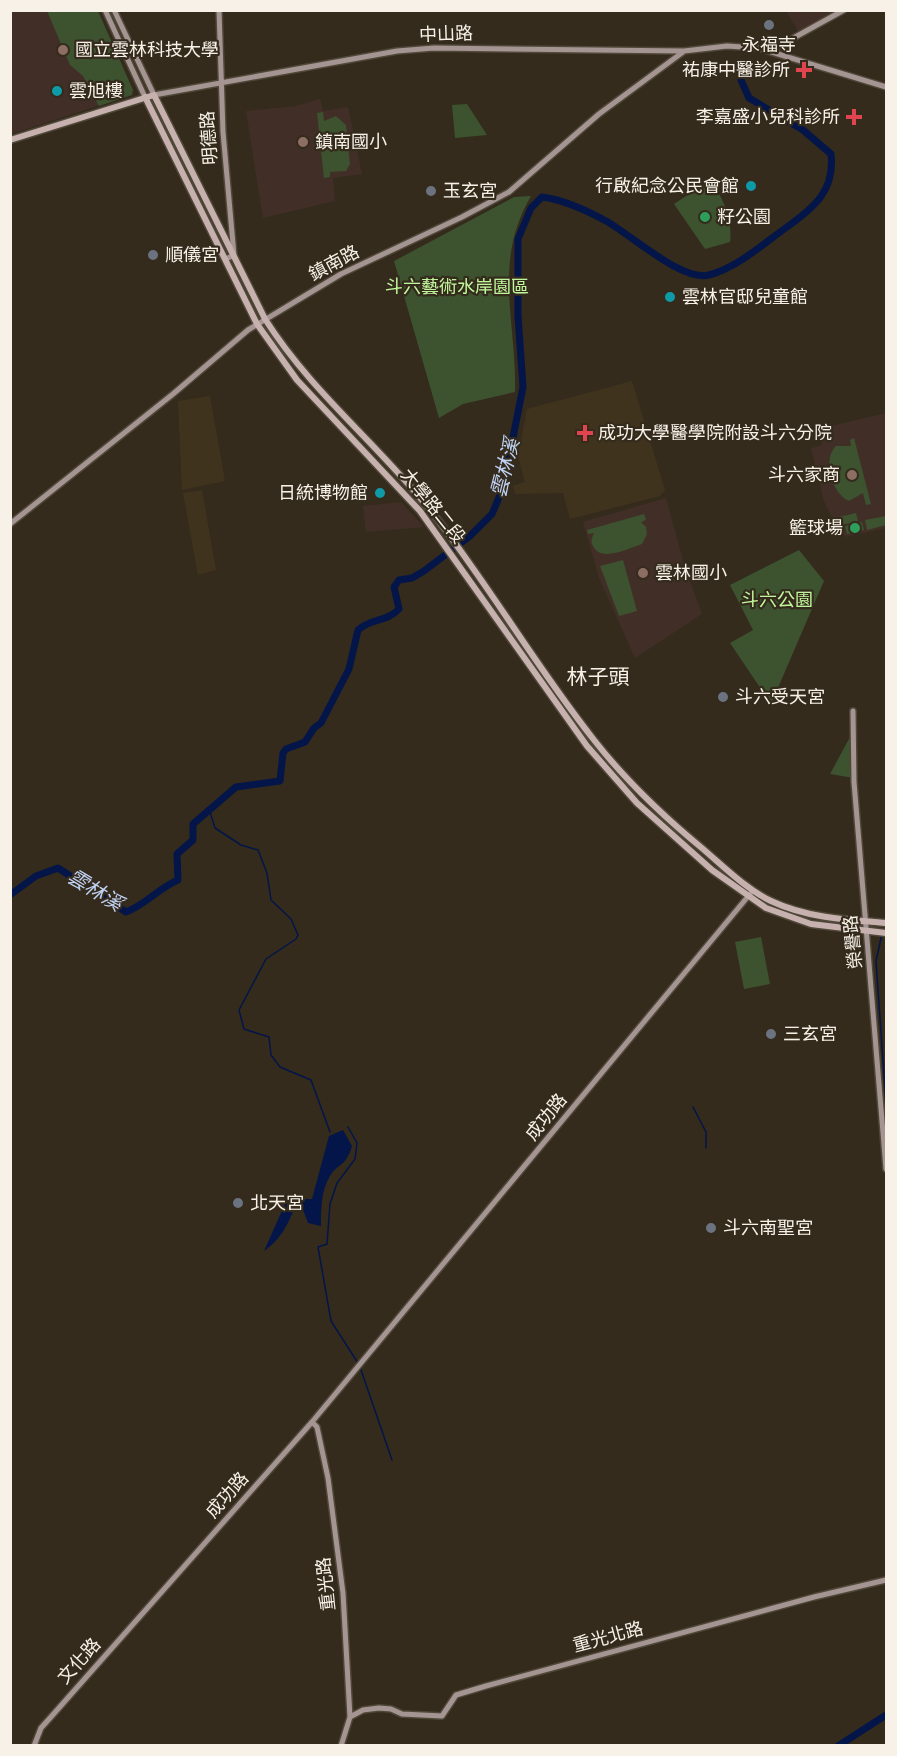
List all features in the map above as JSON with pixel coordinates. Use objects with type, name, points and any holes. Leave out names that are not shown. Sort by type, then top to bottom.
[{"type":"main road","name":"中山路","points":[[10,140],[154,96]]},
{"type":"main road","name":"大學路二段","points":[[154,96],[265,320],[304,375],[397,471],[452,538],[594,740],[614,764],[663,816],[751,893]]},
{"type":"main road","name":"大學路二段","points":[[145,97],[257,324],[297,380],[390,476],[446,543],[587,746],[637,803],[676,840],[751,893]]},
{"type":"main road","points":[[297,380],[304,375]]},
{"type":"main road","points":[[499,621],[507,617]]},
{"type":"main road","points":[[608,770],[614,764]]},
{"type":"main road","points":[[751,893],[796,910],[866,922],[886,923]]},
{"type":"main road","points":[[751,893],[766,908],[795,919],[886,933]]},
{"type":"street","points":[[105,10],[145,97]]},
{"type":"street","points":[[114,10],[154,96]]},
{"type":"street","name":"明德路","points":[[219,10],[220,84],[234,255]]},
{"type":"street","points":[[768,51],[780,47],[844,10]]},
{"type":"street","name":"中山路","points":[[154,96],[397,51],[434,48],[684,51],[739,46],[768,51],[886,87]]},
{"type":"street","name":"鎮南路","points":[[10,524],[257,324],[341,274],[462,217],[509,192],[599,114],[684,51]]},
{"type":"street","points":[[226,259],[234,255]]},
{"type":"street","name":"榮譽路","points":[[853,711],[854,782],[886,1169]]},
{"type":"street","name":"成功路","points":[[141,1615],[312,1422],[751,893]]},
{"type":"street","name":"重光路","points":[[312,1422],[317,1427],[343,1593],[350,1717],[341,1746]]},
{"type":"street","name":"重光北路","points":[[350,1717],[363,1710],[378,1708],[391,1709],[402,1714],[442,1716],[456,1695],[814,1597],[886,1580]]},
{"type":"street","name":"文化路","points":[[34,1746],[41,1728],[141,1615]]},
{"type":"shaded area","name":"國立雲林科技大學","points":[[11,11],[98,11],[133,90],[132,95],[11,134]]},
{"type":"shaded area","points":[[786,11],[835,11],[800,34]]},
{"type":"shaded area","name":"鎮南國小","points":[[320,99],[323,111],[348,107],[362,174],[333,178],[335,201],[263,218],[246,111],[296,106]]},
{"type":"shaded area","name":"成功大學醫學院附設斗六分院","points":[[632,381],[665,490],[660,496],[570,519],[563,493],[515,494],[513,486],[525,482],[518,456],[527,409]]},
{"type":"shaded area","points":[[210,396],[225,481],[182,490],[178,401]]},
{"type":"shaded area","name":"斗六家商","points":[[886,413],[886,528],[845,537],[834,522],[824,501],[811,448],[822,445],[818,429]]},
{"type":"shaded area","points":[[202,490],[216,570],[198,575],[183,493]]},
{"type":"shaded area","name":"雲林國小","points":[[666,498],[685,568],[702,614],[635,658],[599,578],[583,522]]},
{"type":"shaded area","points":[[401,502],[424,527],[366,532],[363,506]]},
{"type":"shaded area","points":[[343,1130],[352,1146],[350,1153],[333,1172],[325,1187],[321,1226],[308,1223],[299,1199],[312,1199],[329,1136]]},
{"type":"shaded area","points":[[291,1202],[295,1207],[286,1226],[275,1242],[264,1251],[285,1204]]},
{"type":"green space","points":[[47,11],[98,11],[133,90],[132,95],[99,106],[83,76],[70,65]]},
{"type":"green space","points":[[467,104],[487,135],[455,138],[452,105]]},
{"type":"green space","points":[[323,112],[324,121],[336,116],[346,125],[350,164],[346,171],[330,172],[330,177],[324,178],[317,113]]},
{"type":"green space","name":"籽公園","points":[[710,180],[726,209],[731,234],[730,242],[705,249],[674,204]]},
{"type":"green space","name":"斗六藝術水岸園區","points":[[531,196],[519,221],[512,245],[509,269],[515,392],[463,404],[439,418],[394,261],[514,197]]},
{"type":"green space","points":[[854,438],[871,504],[866,505],[863,493],[849,501],[843,497],[831,476],[829,467],[832,452],[836,446],[851,446],[850,440]]},
{"type":"green space","name":"籃球場","points":[[856,513],[858,521],[841,525],[839,517]]},
{"type":"green space","points":[[644,514],[646,520],[641,522],[646,527],[647,534],[642,544],[609,554],[597,551],[593,546],[591,541],[594,533],[588,534],[587,530]]},
{"type":"green space","points":[[886,516],[886,525],[867,530],[865,520]]},
{"type":"green space","name":"籃球場","points":[[862,522],[864,530],[847,534],[845,526]]},
{"type":"green space","name":"斗六公園","points":[[799,550],[824,581],[771,704],[730,643],[753,630],[730,585]]},
{"type":"green space","points":[[623,560],[637,611],[619,616],[600,566]]},
{"type":"green space","points":[[850,737],[854,778],[830,774]]},
{"type":"green space","points":[[761,937],[770,984],[744,989],[735,942]]},
{"type":"waterway","name":"雲林溪","points":[[10,895],[36,876],[58,868],[126,912],[178,880],[177,854],[193,840],[193,824],[236,787],[280,781],[283,753],[286,749],[305,742],[314,728],[321,723],[349,669],[358,630],[399,609],[394,587],[399,580],[412,578],[424,571],[470,536],[492,514],[503,488],[523,387],[518,316],[518,239],[531,208],[542,197],[567,203],[591,213],[616,227],[656,256],[698,275],[709,275],[740,261],[814,205],[830,178],[831,154],[803,130],[749,98],[741,80],[741,68]]},
{"type":"waterway","points":[[209,809],[215,828],[241,845],[258,850],[267,873],[271,900],[291,919],[298,935],[296,939],[266,959],[239,1010],[244,1029],[269,1037],[271,1055],[280,1067],[311,1080],[330,1132]]},
{"type":"waterway","points":[[882,934],[876,961],[886,1103]]},
{"type":"waterway","points":[[693,1107],[706,1132],[706,1148]]},
{"type":"waterway","points":[[348,1127],[357,1143],[355,1159],[337,1183],[330,1204],[327,1244],[318,1247],[331,1321],[358,1363]]},
{"type":"waterway","points":[[360,1367],[392,1460]]},
{"type":"waterway","points":[[838,1746],[886,1715]]},
{"type":"place","name":"永福寺","points":[[769,25]]},
{"type":"place","name":"國立雲林科技大學","points":[[63,50]]},
{"type":"place","name":"祐康中醫診所","points":[[804,70]]},
{"type":"place","name":"雲旭樓","points":[[57,91]]},
{"type":"place","name":"李嘉盛小兒科診所","points":[[854,117]]},
{"type":"place","name":"鎮南國小","points":[[303,142]]},
{"type":"place","name":"行啟紀念公民會館","points":[[751,186]]},
{"type":"place","name":"玉玄宮","points":[[431,191]]},
{"type":"place","name":"籽公園","points":[[705,217]]},
{"type":"place","name":"順儀宮","points":[[153,255]]},
{"type":"place","name":"雲林官邸兒童館","points":[[670,297]]},
{"type":"place","name":"成功大學醫學院附設斗六分院","points":[[585,433]]},
{"type":"place","name":"斗六家商","points":[[852,475]]},
{"type":"place","name":"日統博物館","points":[[380,493]]},
{"type":"place","name":"籃球場","points":[[855,528]]},
{"type":"place","name":"雲林國小","points":[[643,573]]},
{"type":"place","name":"斗六受天宮","points":[[723,697]]},
{"type":"place","name":"三玄宮","points":[[771,1034]]},
{"type":"place","name":"北天宮","points":[[238,1203]]},
{"type":"place","name":"斗六南聖宮","points":[[711,1228]]},
{"type":"district","name":"林子頭","points":[[598,677]]}]
